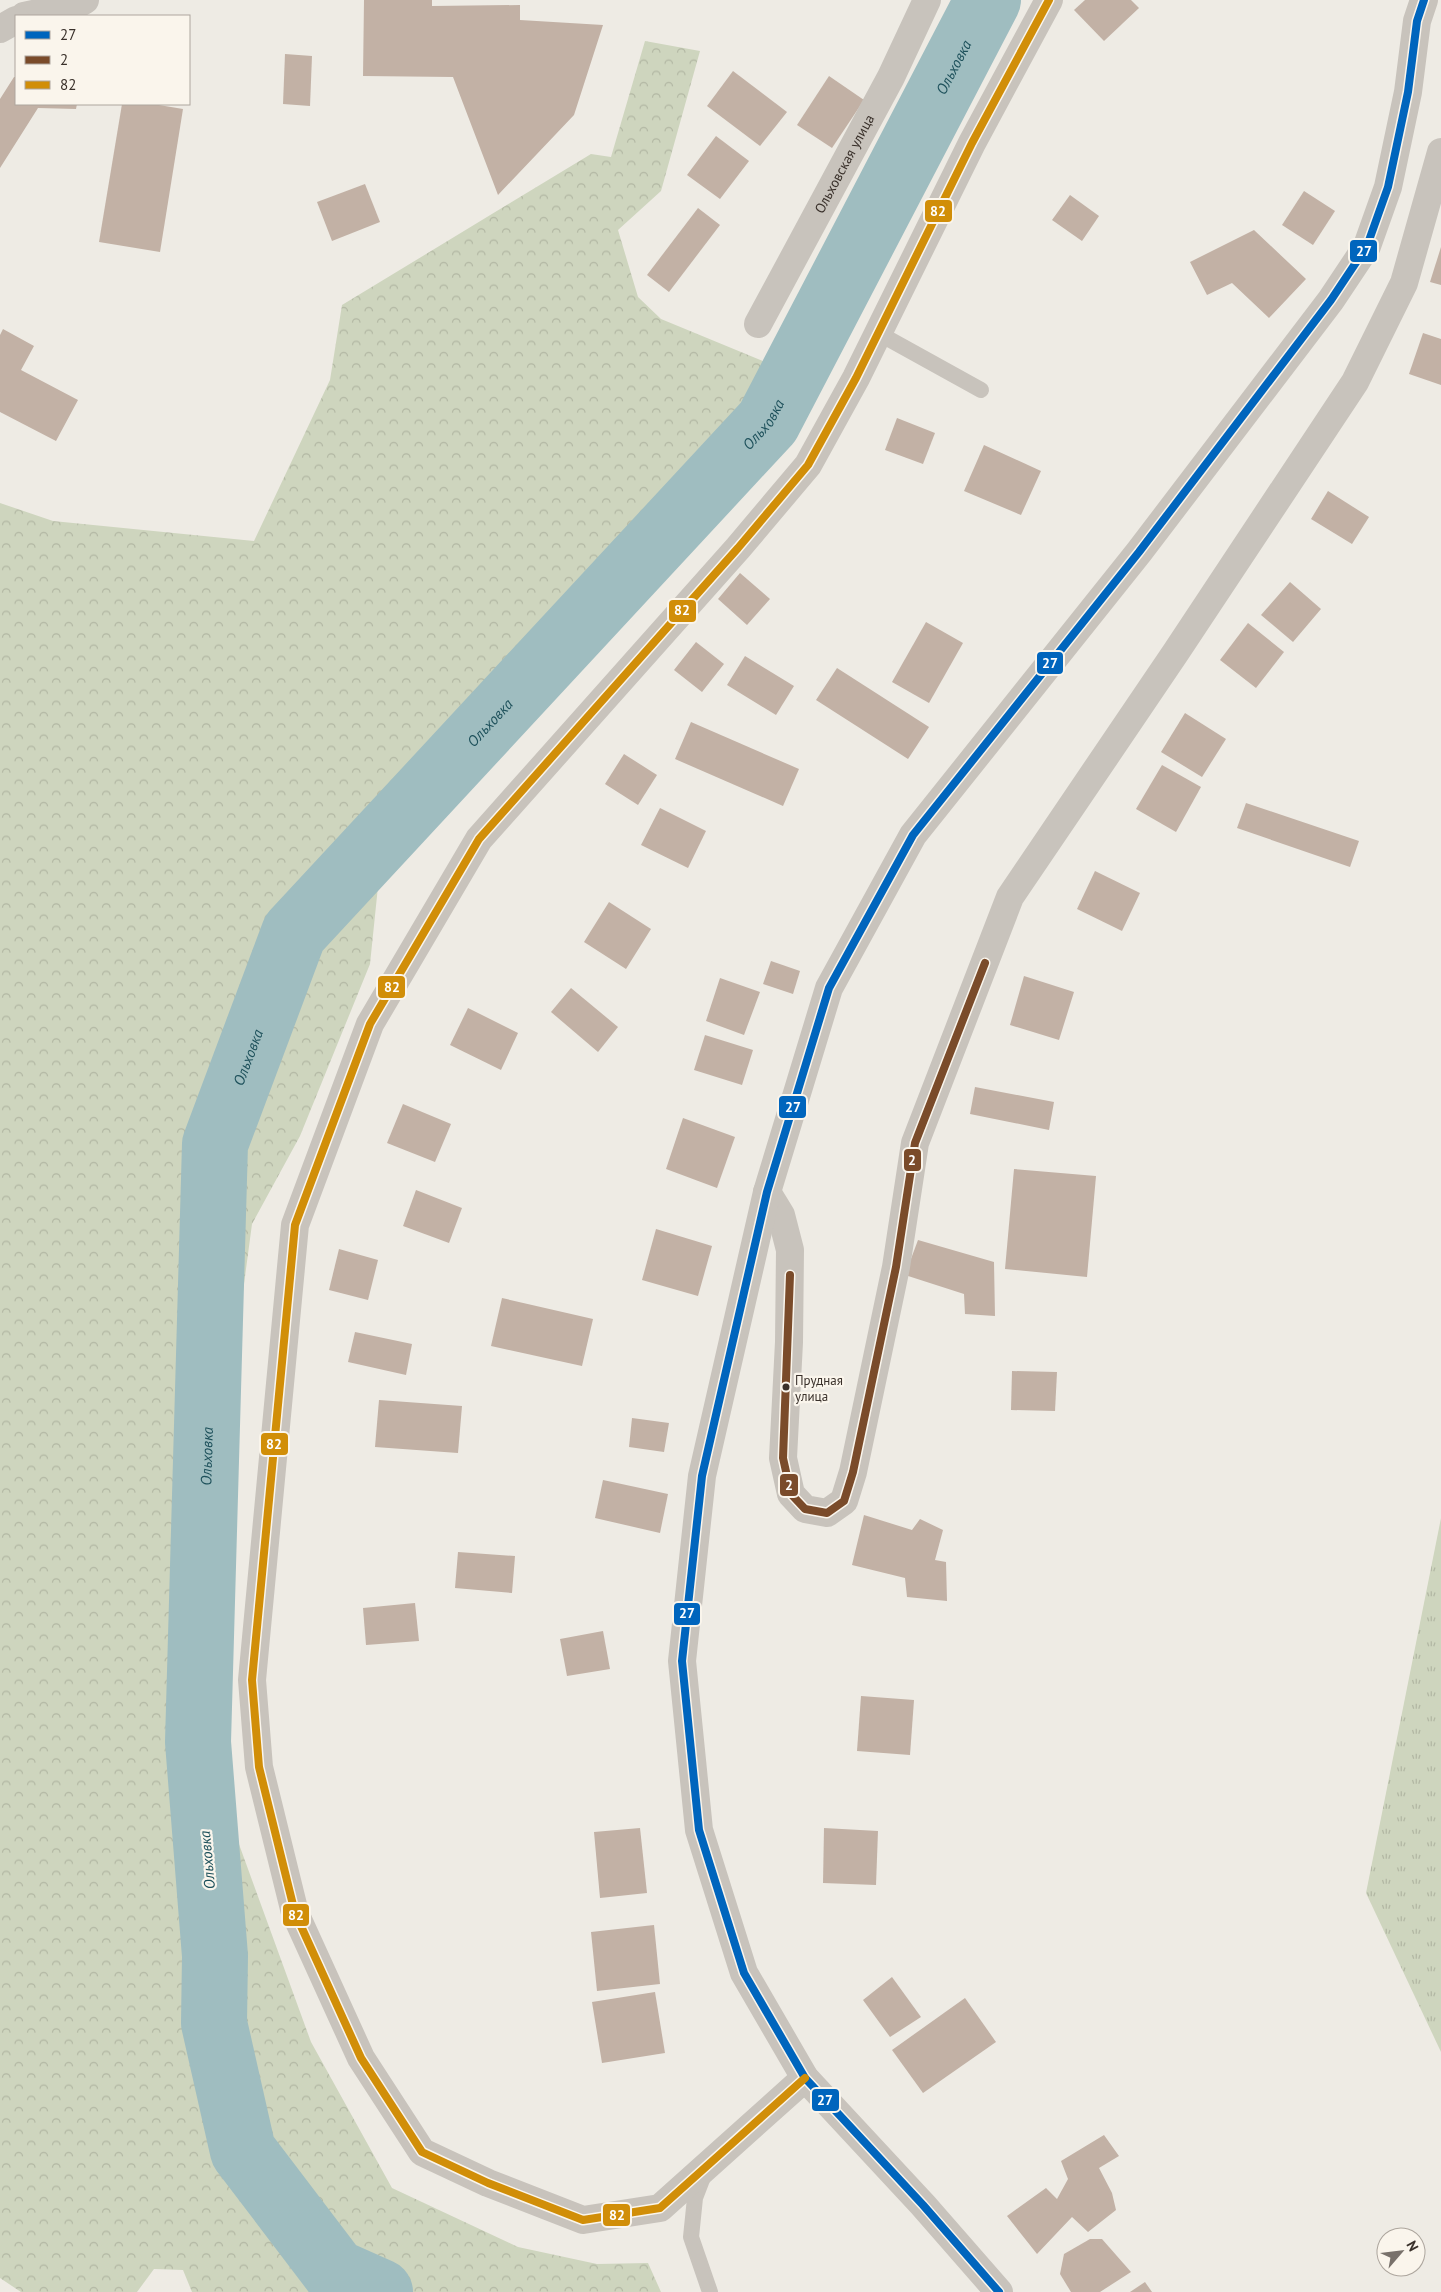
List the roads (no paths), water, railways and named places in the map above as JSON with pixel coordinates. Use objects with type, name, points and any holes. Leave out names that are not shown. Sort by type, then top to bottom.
[{"type":"street","points":[[28,15],[78,4],[84,0]]},
{"type":"street","name":"Ольховская улица","points":[[758,324],[892,77],[927,0]]},
{"type":"street","points":[[805,2078],[660,2208],[583,2220],[488,2183],[422,2152],[361,2058],[295,1913],[260,1767],[252,1680],[295,1225],[370,1024],[479,839],[738,548],[808,465],[878,333],[972,143],[1049,0]]},
{"type":"street","points":[[999,2292],[924,2205],[805,2078],[744,1974],[699,1830],[682,1661],[702,1476],[767,1192],[829,988],[913,835],[1139,552],[1331,300],[1367,246],[1388,187],[1408,92],[1417,21],[1424,0]]},
{"type":"street","points":[[0,29],[15,21]]},
{"type":"street","points":[[767,1192],[781,1215],[790,1250],[789,1342],[783,1458],[791,1494],[805,1509],[827,1513],[844,1501],[853,1472],[896,1267],[915,1143],[1010,897],[1182,644],[1355,382],[1404,283],[1441,152]]},
{"type":"lane","points":[[878,333],[981,390]]},
{"type":"lane","points":[[707,2166],[695,2198],[691,2237],[710,2292]]},
{"type":"waterway","name":"Ольховка","points":[[380,2292],[335,2272],[243,2151],[214,2023],[215,1956],[198,1742],[215,1144],[294,933],[768,422],[988,0]]},
{"type":"place","name":"Прудная улица","points":[[786,1387]]}]
